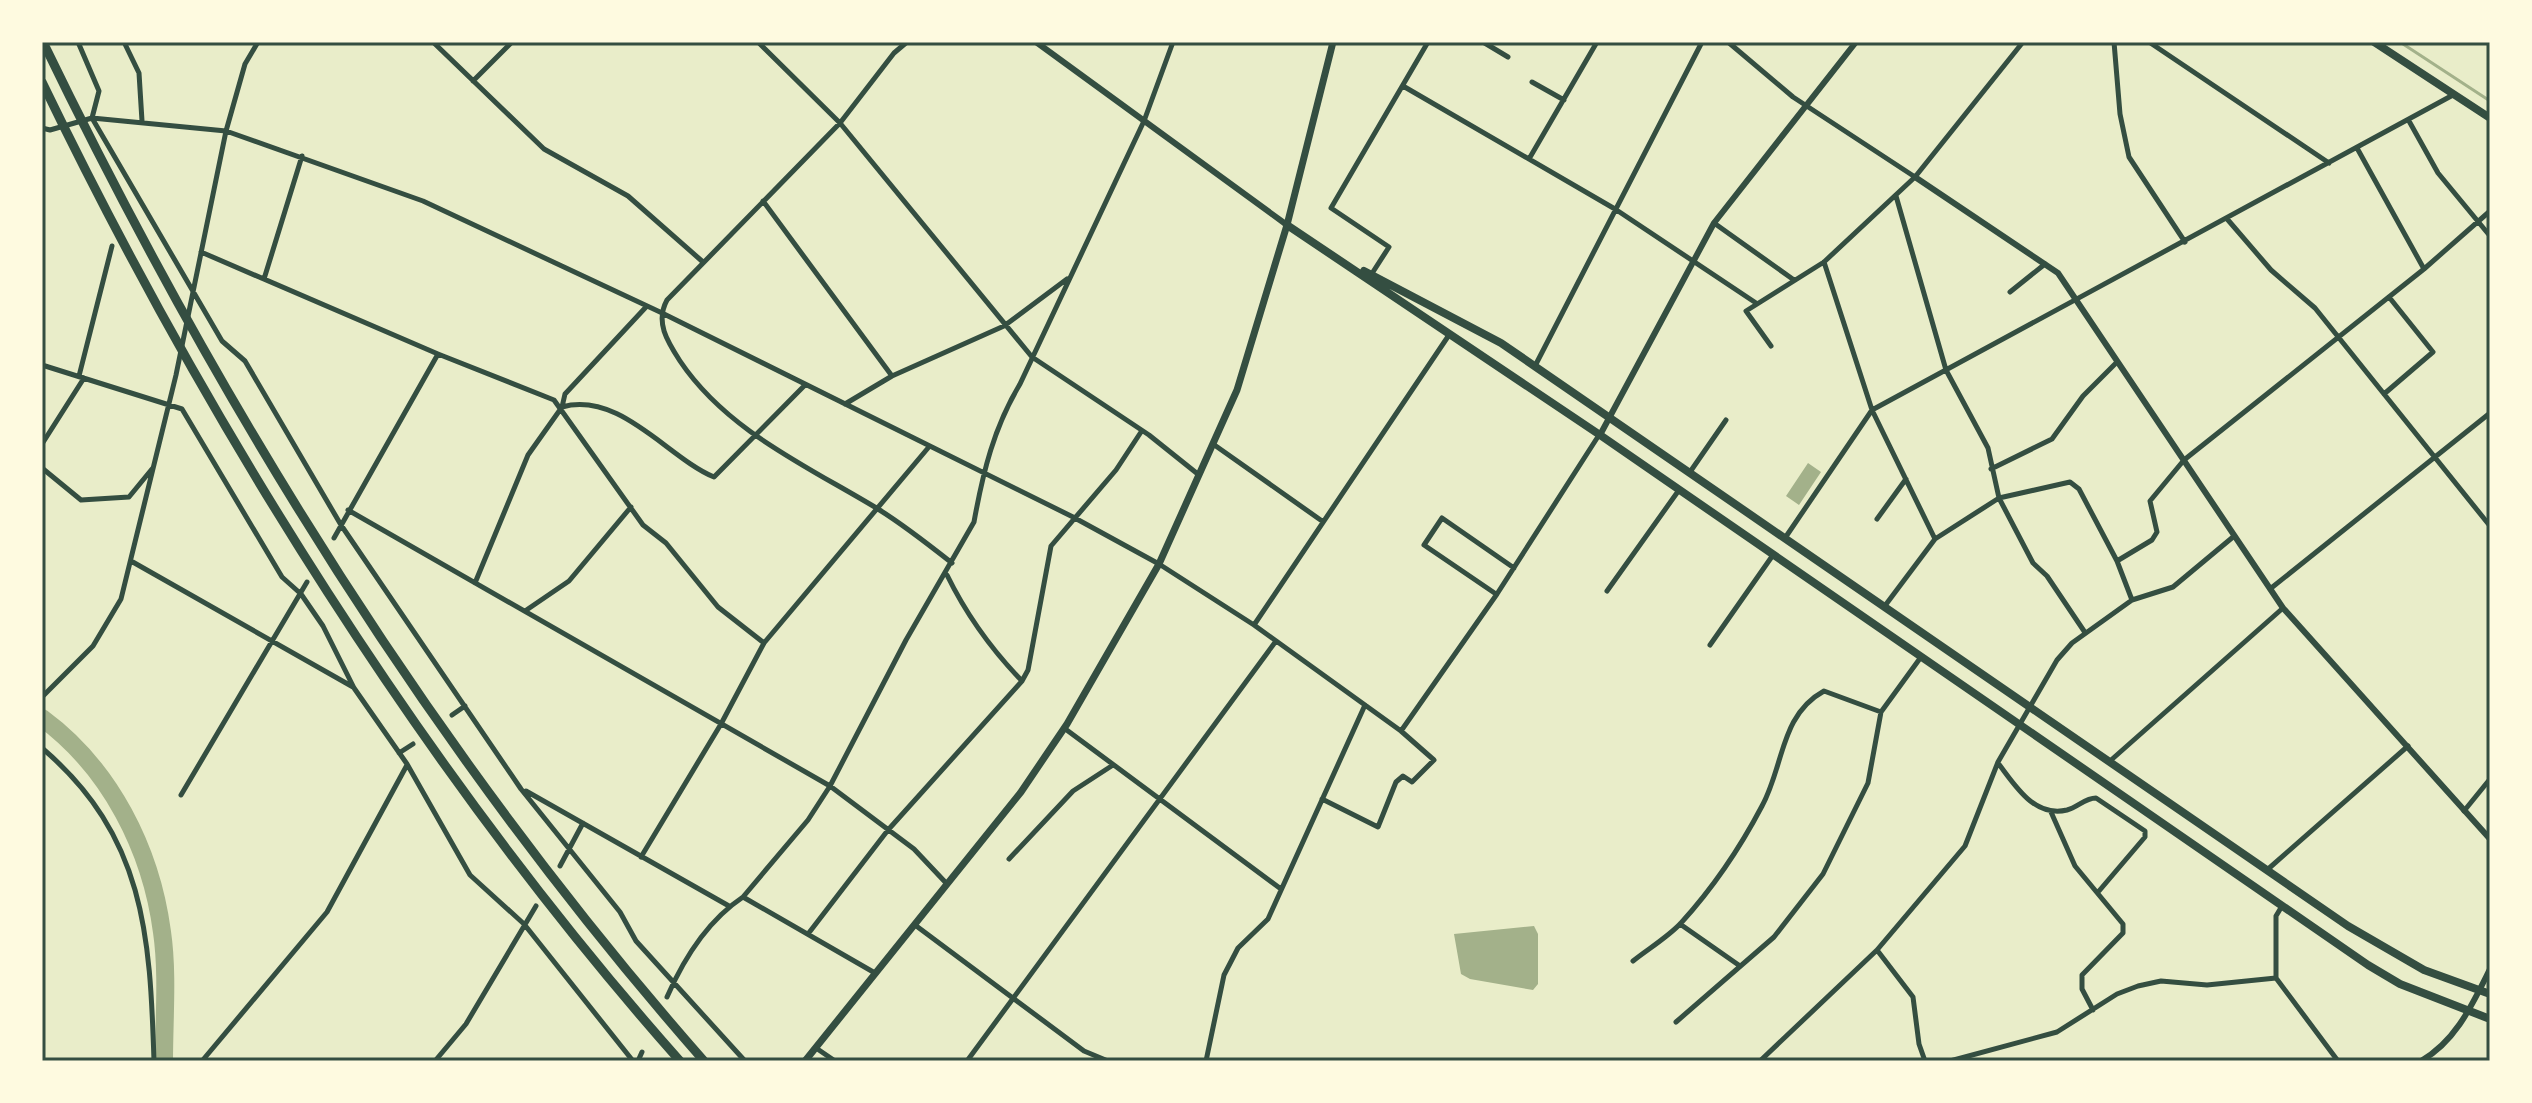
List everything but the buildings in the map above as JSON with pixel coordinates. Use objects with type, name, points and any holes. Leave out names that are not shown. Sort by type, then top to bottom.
[{"type":"highway","points":[[43,42],[216,371],[305,521],[449,736],[561,887],[704,1061]]},
{"type":"highway","points":[[42,82],[200,381],[306,555],[434,746],[574,933],[680,1061]]},
{"type":"main road","points":[[805,1061],[1021,792],[1064,728],[1159,564],[1237,390],[1287,225],[1333,42]]},
{"type":"main road","points":[[2374,42],[2490,118]]},
{"type":"main road","points":[[1287,225],[1600,435],[2282,906],[2400,984],[2490,1019]]},
{"type":"main road","points":[[1318,245],[1476,327],[2376,944],[2424,970],[2490,994]]},
{"type":"street","points":[[78,42],[99,91],[92,118],[222,341],[245,361],[341,525],[521,789],[620,912],[636,941],[672,985],[745,1061]]},
{"type":"street","points":[[124,42],[139,73],[142,121]]},
{"type":"street","points":[[42,697],[93,646],[109,625],[131,561],[194,294],[226,131],[245,64],[258,42]]},
{"type":"street","points":[[433,42],[544,149],[628,196],[703,262]]},
{"type":"street","points":[[473,81],[512,42]]},
{"type":"street","points":[[758,42],[840,123],[1032,357],[1200,476]]},
{"type":"street","points":[[907,42],[894,53],[840,123],[703,262],[667,300],[660,312],[665,339],[710,401],[754,435],[877,509],[952,563]]},
{"type":"street","points":[[1036,42],[1287,225]]},
{"type":"street","points":[[667,997],[688,952],[729,906],[743,897],[808,820],[830,786],[906,640],[974,522],[983,473],[1001,417],[1144,121],[1173,42]]},
{"type":"street","points":[[1371,275],[1389,247],[1331,208],[1428,42]]},
{"type":"street","points":[[1483,42],[1508,57]]},
{"type":"street","points":[[1529,159],[1597,42]]},
{"type":"street","points":[[1535,366],[1702,42]]},
{"type":"street","points":[[1728,42],[1761,74],[1805,106],[2058,273],[2283,608],[2490,839]]},
{"type":"street","points":[[1401,731],[1497,594],[1600,435],[1692,258],[1714,223],[1856,42]]},
{"type":"street","points":[[1771,346],[1746,311],[1824,262],[1896,196],[1915,177],[2023,42]]},
{"type":"street","points":[[2114,42],[2118,101],[2129,157],[2185,242]]},
{"type":"street","points":[[2149,42],[2329,163]]},
{"type":"street","points":[[1532,82],[1564,100]]},
{"type":"street","points":[[1403,86],[1615,209],[1756,303]]},
{"type":"street","points":[[1785,538],[1872,410],[2228,220],[2453,94]]},
{"type":"street","points":[[42,128],[50,130],[92,118],[226,131],[423,201],[660,312],[928,448],[1073,517],[1159,564],[1254,625],[1401,731],[1434,760],[1412,782],[1403,776],[1396,782],[1378,827],[1322,799]]},
{"type":"street","points":[[2409,121],[2438,173],[2490,236]]},
{"type":"street","points":[[2357,148],[2424,269]]},
{"type":"street","points":[[264,279],[302,156]]},
{"type":"street","points":[[1896,196],[1946,370],[1988,448],[1999,498],[2033,563],[2047,576],[2084,631]]},
{"type":"street","points":[[763,201],[892,376]]},
{"type":"street","points":[[2117,561],[2152,540],[2157,532],[2150,501],[2184,460],[2424,269],[2490,211]]},
{"type":"street","points":[[2228,220],[2251,250],[2315,308],[2490,526]]},
{"type":"street","points":[[1714,223],[1794,280]]},
{"type":"street","points":[[42,444],[82,377],[112,246]]},
{"type":"street","points":[[201,252],[438,354],[554,400],[562,407],[643,525],[666,543],[718,607],[764,643]]},
{"type":"street","points":[[1824,262],[1872,410],[1935,539]]},
{"type":"street","points":[[2010,292],[2046,263]]},
{"type":"street","points":[[845,404],[892,376],[1004,326],[1068,278]]},
{"type":"street","points":[[2384,394],[2433,352],[2389,297]]},
{"type":"street","points":[[475,583],[528,455],[562,407],[565,394],[646,307]]},
{"type":"street","points":[[1254,625],[1449,335]]},
{"type":"street","points":[[334,538],[438,354]]},
{"type":"street","points":[[1991,469],[2052,439],[2083,396],[2117,362]]},
{"type":"street","points":[[42,365],[182,409],[282,577],[301,594],[323,626],[354,688],[407,764],[470,875],[524,924],[636,1061],[642,1052]]},
{"type":"street","points":[[562,407],[576,403],[632,419],[714,477],[805,385]]},
{"type":"street","points":[[2269,589],[2490,413]]},
{"type":"street","points":[[1690,472],[1726,420]]},
{"type":"street","points":[[808,934],[888,830],[1022,681],[1028,670],[1051,546],[1116,470],[1141,432]]},
{"type":"street","points":[[1213,444],[1322,521]]},
{"type":"street","points":[[641,857],[721,724],[764,643],[928,448]]},
{"type":"street","points":[[42,468],[81,500],[125,494],[129,497],[155,466]]},
{"type":"street","points":[[1877,519],[1906,479]]},
{"type":"street","points":[[1884,607],[1935,539],[1999,498],[2070,482],[2079,489],[2117,561],[2132,600]]},
{"type":"street","points":[[1607,591],[1679,490]]},
{"type":"street","points":[[525,611],[569,581],[631,507]]},
{"type":"street","points":[[348,510],[830,786],[914,849],[947,884]]},
{"type":"street","points":[[1497,594],[1424,545],[1442,518],[1514,568]]},
{"type":"street","points":[[1760,1061],[1877,950],[1965,846],[1998,762],[2057,660],[2084,631],[2132,600],[2173,587],[2233,537]]},
{"type":"street","points":[[1710,645],[1773,555]]},
{"type":"street","points":[[131,561],[354,688]]},
{"type":"street","points":[[946,574],[967,616],[994,652],[1022,681]]},
{"type":"street","points":[[181,795],[274,643],[307,582]]},
{"type":"street","points":[[2110,762],[2283,608]]},
{"type":"street","points":[[967,1061],[1276,641]]},
{"type":"street","points":[[1676,1022],[1774,937],[1823,874],[1868,783],[1881,712],[1921,657]]},
{"type":"street","points":[[1633,961],[1680,924],[1745,836],[1764,803],[1795,715],[1824,691],[1881,712]]},
{"type":"street","points":[[1206,1061],[1224,975],[1238,948],[1268,919],[1365,705]]},
{"type":"street","points":[[452,715],[465,706]]},
{"type":"street","points":[[1064,728],[1281,889]]},
{"type":"street","points":[[399,753],[413,744]]},
{"type":"street","points":[[2267,870],[2408,746]]},
{"type":"street","points":[[42,748],[66,769],[113,829],[131,873],[146,940],[154,1061]]},
{"type":"street","points":[[1998,762],[2023,794],[2051,812],[2075,866],[2099,891],[2123,924],[2123,933],[2082,975],[2082,989],[2093,1010]]},
{"type":"street","points":[[202,1061],[327,912],[407,764]]},
{"type":"street","points":[[1009,859],[1073,791],[1113,765]]},
{"type":"street","points":[[2464,811],[2490,779]]},
{"type":"street","points":[[521,789],[729,906]]},
{"type":"street","points":[[2051,812],[2077,807],[2096,798],[2145,831],[2145,837],[2119,871],[2099,891]]},
{"type":"street","points":[[560,866],[583,823]]},
{"type":"street","points":[[743,897],[875,973]]},
{"type":"street","points":[[435,1061],[466,1024],[536,906]]},
{"type":"street","points":[[2282,906],[2276,916],[2276,978],[2338,1061]]},
{"type":"street","points":[[1680,924],[1740,966]]},
{"type":"street","points":[[915,925],[1084,1051],[1108,1061]]},
{"type":"street","points":[[1877,950],[1913,997],[1919,1044],[1925,1061]]},
{"type":"street","points":[[2423,1061],[2443,1047],[2467,1012],[2490,969]]},
{"type":"street","points":[[1950,1061],[2057,1032],[2117,994],[2161,981],[2207,985],[2276,978]]},
{"type":"street","points":[[816,1047],[835,1061]]},
{"type":"shaded area","points":[[1808,463],[1821,472],[1799,505],[1786,496]]},
{"type":"shaded area","points":[[1534,926],[1538,934],[1538,984],[1533,990],[1470,979],[1461,974],[1454,934]]},
{"type":"waterway","points":[[2400,42],[2490,101]]},
{"type":"waterway","points":[[42,718],[88,761],[107,786],[137,841],[148,871],[164,948],[164,1061]]}]
